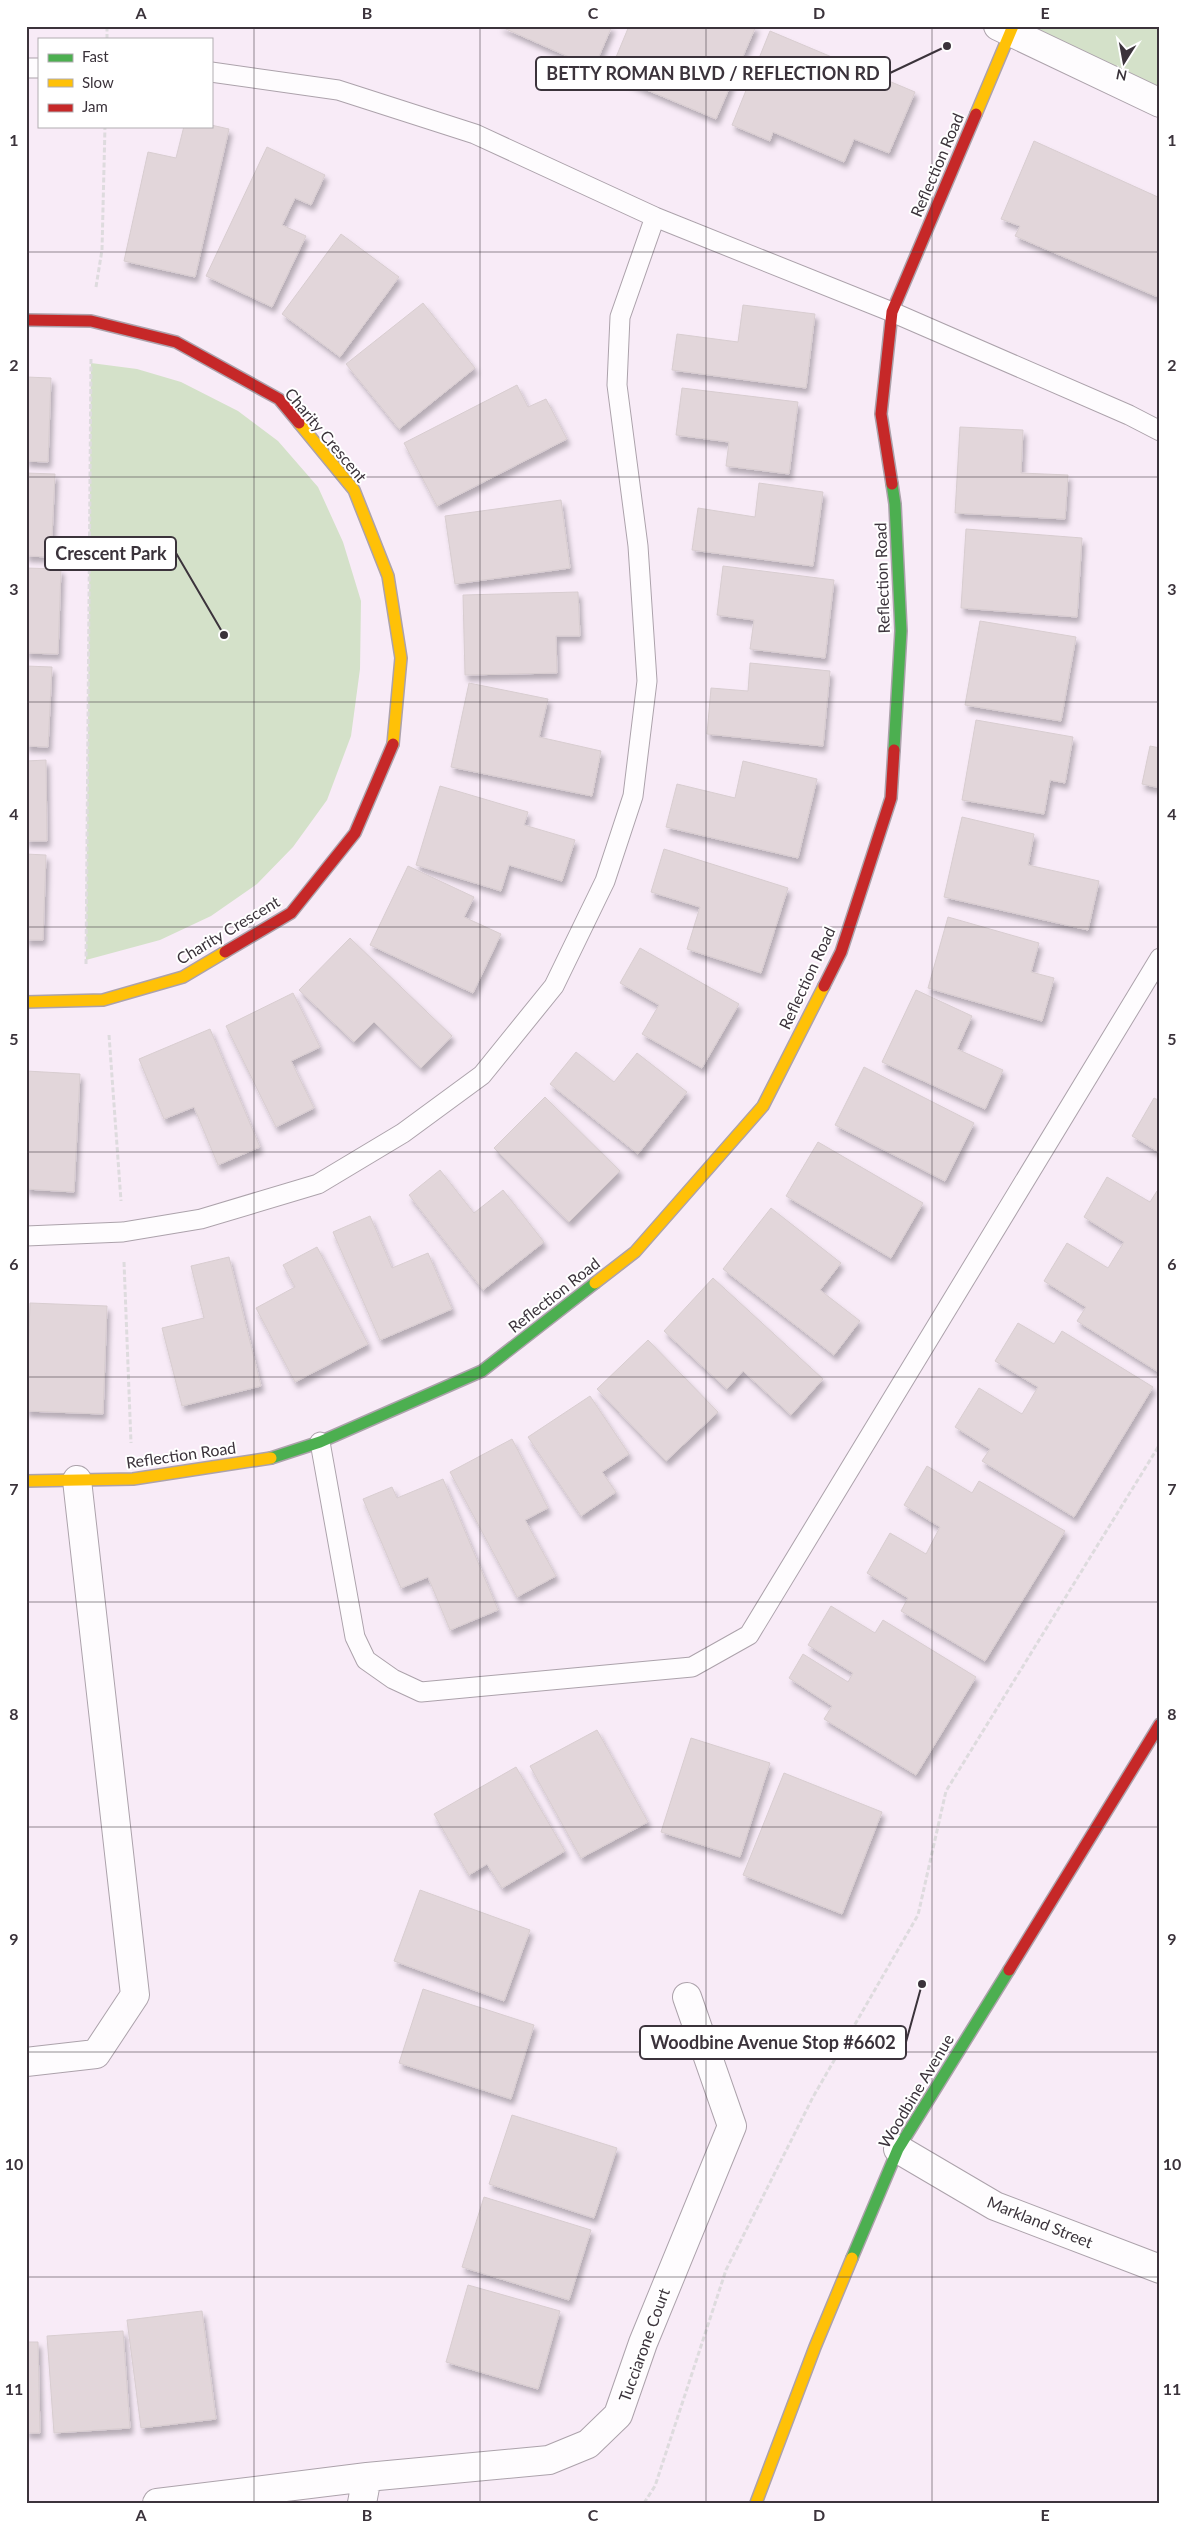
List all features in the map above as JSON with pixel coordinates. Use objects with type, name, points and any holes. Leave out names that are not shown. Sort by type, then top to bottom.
[{"type":"street","points":[[1007,28],[1160,103]]},
{"type":"street","name":"Reflection Road","points":[[26,1481],[133,1479],[274,1458],[320,1442],[482,1370],[636,1252],[763,1106],[841,952],[891,798],[901,631],[895,504],[881,414],[892,312],[1007,28]]},
{"type":"street","name":"Charity Crescent","points":[[26,320],[91,321],[176,342],[279,399],[354,490],[388,576],[401,658],[394,749],[354,833],[291,913],[183,977],[103,1000],[86,1002],[26,1002]]},
{"type":"street","points":[[26,2062],[96,2054],[135,1995],[77,1480]]},
{"type":"street","name":"Woodbine Avenue","points":[[756,2503],[815,2347],[898,2149],[1160,1724]]},
{"type":"street","name":"Tucciarone Court","points":[[157,2503],[367,2477],[549,2460],[588,2444],[618,2415],[643,2342],[732,2126],[687,1997]]},
{"type":"street","name":"Markland Street","points":[[898,2149],[995,2206],[1160,2269]]},
{"type":"street","points":[[362,2503],[367,2477]]},
{"type":"lane","points":[[212,72],[338,90],[475,134],[654,217],[892,312],[1129,415],[1160,431]]},
{"type":"lane","points":[[26,1236],[123,1232],[201,1219],[318,1184],[403,1134],[482,1074],[554,986],[605,881],[633,796],[647,681],[638,546],[617,385],[620,317],[654,217]]},
{"type":"lane","points":[[320,1442],[355,1637],[366,1660],[400,1683],[421,1692],[692,1667],[749,1636],[1160,958]]},
{"type":"path","points":[[86,1002],[91,321],[102,250],[105,128]]},
{"type":"path","points":[[644,2503],[655,2486],[726,2270],[813,2098],[918,1915],[946,1791],[1160,1444]]},
{"type":"green space","points":[[1006,26],[1160,26],[1160,103]]},
{"type":"green space","points":[[91,363],[137,369],[181,382],[238,411],[278,441],[318,487],[343,542],[361,601],[360,669],[351,736],[327,800],[293,847],[257,884],[211,916],[160,940],[86,960]]},
{"type":"building","points":[[499,26],[612,26],[594,68]]},
{"type":"building","points":[[629,26],[756,26],[716,119],[609,74]]},
{"type":"building","points":[[770,31],[915,92],[889,153],[854,139],[844,162],[773,132],[770,141],[732,125]]},
{"type":"building","points":[[212,125],[229,129],[195,277],[124,261],[148,152],[176,158],[184,128],[212,128]]},
{"type":"building","points":[[1034,141],[1160,198],[1160,298],[1015,236],[1020,226],[1001,219]]},
{"type":"building","points":[[267,147],[325,175],[311,205],[295,198],[282,225],[306,236],[272,307],[206,276]]},
{"type":"building","points":[[341,234],[399,277],[340,357],[282,314]]},
{"type":"building","points":[[423,303],[475,368],[399,429],[346,364]]},
{"type":"building","points":[[743,305],[815,314],[806,388],[672,370],[677,334],[738,342]]},
{"type":"building","points":[[26,377],[51,378],[48,462],[26,461]]},
{"type":"building","points":[[517,385],[528,407],[546,399],[567,439],[437,506],[404,443]]},
{"type":"building","points":[[682,388],[798,402],[789,474],[726,466],[729,442],[676,435]]},
{"type":"building","points":[[960,427],[1023,430],[1021,473],[1068,475],[1065,519],[955,513]]},
{"type":"building","points":[[26,473],[55,474],[51,557],[26,556]]},
{"type":"building","points":[[759,483],[823,492],[813,566],[692,550],[698,508],[755,517]]},
{"type":"building","points":[[561,500],[570,568],[455,584],[445,516]]},
{"type":"building","points":[[966,529],[1082,538],[1077,617],[961,608]]},
{"type":"building","points":[[723,566],[834,580],[825,658],[750,649],[754,620],[717,615]]},
{"type":"building","points":[[26,568],[61,569],[58,654],[26,653]]},
{"type":"building","points":[[578,592],[580,636],[556,636],[557,673],[465,675],[463,595]]},
{"type":"building","points":[[980,621],[1076,637],[1061,721],[965,705]]},
{"type":"building","points":[[750,663],[830,671],[823,746],[707,734],[711,688],[748,691]]},
{"type":"building","points":[[26,666],[52,667],[48,747],[26,746]]},
{"type":"building","points":[[469,683],[548,699],[539,737],[601,751],[592,796],[451,767]]},
{"type":"building","points":[[976,720],[1073,737],[1065,783],[1050,780],[1044,814],[962,800]]},
{"type":"building","points":[[1150,746],[1160,748],[1160,788],[1142,784]]},
{"type":"building","points":[[46,760],[47,841],[26,841],[26,761]]},
{"type":"building","points":[[743,761],[817,779],[798,858],[666,827],[677,784],[735,798]]},
{"type":"building","points":[[440,786],[528,812],[524,825],[575,840],[562,881],[509,865],[501,891],[416,865]]},
{"type":"building","points":[[962,817],[1034,834],[1028,865],[1099,881],[1088,930],[944,897]]},
{"type":"building","points":[[664,849],[788,888],[761,973],[687,949],[700,907],[651,892]]},
{"type":"building","points":[[26,854],[46,855],[43,940],[26,940]]},
{"type":"building","points":[[408,866],[474,897],[464,917],[501,934],[473,993],[370,945]]},
{"type":"building","points":[[948,917],[1039,943],[1031,972],[1054,978],[1042,1021],[928,988]]},
{"type":"building","points":[[350,938],[452,1036],[421,1068],[374,1022],[354,1042],[299,990]]},
{"type":"building","points":[[640,948],[739,1004],[702,1068],[642,1034],[659,1005],[620,983]]},
{"type":"building","points":[[916,990],[972,1016],[957,1049],[1003,1070],[985,1109],[882,1062]]},
{"type":"building","points":[[293,993],[320,1047],[291,1061],[314,1108],[276,1127],[226,1026]]},
{"type":"building","points":[[210,1029],[260,1147],[218,1165],[194,1107],[164,1119],[139,1059]]},
{"type":"building","points":[[576,1052],[614,1082],[637,1053],[687,1092],[638,1154],[550,1084]]},
{"type":"building","points":[[864,1067],[974,1123],[945,1181],[835,1125]]},
{"type":"building","points":[[26,1071],[80,1074],[74,1192],[26,1189]]},
{"type":"building","points":[[545,1097],[620,1171],[569,1222],[494,1148]]},
{"type":"building","points":[[1154,1098],[1160,1101],[1160,1153],[1132,1136]]},
{"type":"building","points":[[818,1142],[923,1203],[891,1258],[786,1196]]},
{"type":"building","points":[[440,1170],[474,1213],[503,1190],[544,1242],[483,1290],[409,1195]]},
{"type":"building","points":[[1107,1177],[1150,1202],[1157,1191],[1160,1193],[1160,1373],[1077,1321],[1086,1307],[1044,1281],[1067,1243],[1108,1268],[1124,1242],[1084,1217]]},
{"type":"building","points":[[771,1208],[841,1263],[820,1290],[860,1321],[834,1355],[723,1269]]},
{"type":"building","points":[[370,1216],[392,1268],[428,1253],[452,1309],[380,1340],[333,1232]]},
{"type":"building","points":[[317,1247],[368,1344],[295,1382],[256,1308],[295,1287],[283,1265]]},
{"type":"building","points":[[229,1257],[261,1386],[182,1406],[162,1328],[204,1318],[191,1266]]},
{"type":"building","points":[[713,1278],[823,1379],[791,1415],[743,1371],[727,1389],[664,1331]]},
{"type":"building","points":[[30,1303],[107,1306],[103,1414],[26,1411]]},
{"type":"building","points":[[1018,1323],[1054,1344],[1062,1331],[1153,1387],[1074,1517],[982,1461],[990,1449],[955,1427],[979,1388],[1022,1414],[1038,1387],[995,1361]]},
{"type":"building","points":[[648,1340],[718,1412],[666,1461],[597,1389]]},
{"type":"building","points":[[590,1396],[629,1454],[602,1472],[616,1492],[581,1516],[528,1437]]},
{"type":"building","points":[[512,1439],[548,1508],[525,1520],[556,1576],[517,1597],[450,1472]]},
{"type":"building","points":[[927,1466],[972,1493],[979,1481],[1065,1531],[985,1661],[901,1611],[908,1598],[867,1573],[890,1533],[926,1554],[940,1527],[904,1505]]},
{"type":"building","points":[[443,1479],[498,1610],[450,1630],[428,1577],[401,1588],[363,1499],[392,1487],[397,1498]]},
{"type":"building","points":[[831,1606],[875,1633],[883,1620],[976,1677],[916,1775],[824,1719],[832,1706],[789,1678],[803,1654],[848,1682],[853,1673],[808,1645]]},
{"type":"building","points":[[597,1730],[648,1822],[581,1858],[530,1766]]},
{"type":"building","points":[[691,1738],[770,1763],[740,1857],[661,1832]]},
{"type":"building","points":[[516,1767],[565,1851],[502,1888],[487,1864],[469,1875],[434,1814]]},
{"type":"building","points":[[784,1773],[882,1812],[842,1914],[743,1875]]},
{"type":"building","points":[[420,1890],[530,1930],[504,2001],[394,1961]]},
{"type":"building","points":[[423,1989],[534,2025],[511,2099],[399,2063]]},
{"type":"building","points":[[512,2115],[617,2148],[594,2218],[489,2184]]},
{"type":"building","points":[[484,2197],[591,2230],[569,2300],[462,2267]]},
{"type":"building","points":[[468,2285],[560,2311],[538,2389],[446,2362]]},
{"type":"building","points":[[202,2311],[216,2419],[141,2428],[127,2320]]},
{"type":"building","points":[[123,2331],[130,2428],[54,2433],[47,2336]]},
{"type":"building","points":[[26,2342],[38,2342],[40,2433],[26,2433]]},
{"type":"traffic: fast","points":[[892,484],[895,504],[901,631],[894,750]]},
{"type":"traffic: fast","points":[[271,1458],[320,1442],[482,1371],[595,1283]]},
{"type":"traffic: fast","points":[[852,2258],[898,2149],[1009,1970]]},
{"type":"traffic: slow","points":[[976,114],[1013,26]]},
{"type":"traffic: slow","points":[[299,423],[354,490],[388,576],[401,658],[393,744]]},
{"type":"traffic: slow","points":[[26,1002],[103,1000],[183,977],[225,952]]},
{"type":"traffic: slow","points":[[595,1283],[635,1252],[763,1106],[824,986]]},
{"type":"traffic: slow","points":[[26,1481],[133,1479],[271,1458]]},
{"type":"traffic: slow","points":[[756,2503],[815,2347],[852,2258]]},
{"type":"traffic: jam","points":[[892,484],[881,414],[892,312],[976,114]]},
{"type":"traffic: jam","points":[[26,320],[91,321],[176,342],[279,399],[299,423]]},
{"type":"traffic: jam","points":[[225,952],[291,913],[355,833],[393,744]]},
{"type":"traffic: jam","points":[[824,986],[841,952],[891,798],[894,750]]},
{"type":"traffic: jam","points":[[1009,1970],[1160,1724]]},
{"type":"place","name":"BETTY ROMAN BLVD / REFLECTION RD","points":[[947,46]]},
{"type":"place","name":"Crescent Park","points":[[224,635]]},
{"type":"place","name":"Woodbine Avenue Stop #6602","points":[[922,1984]]}]
